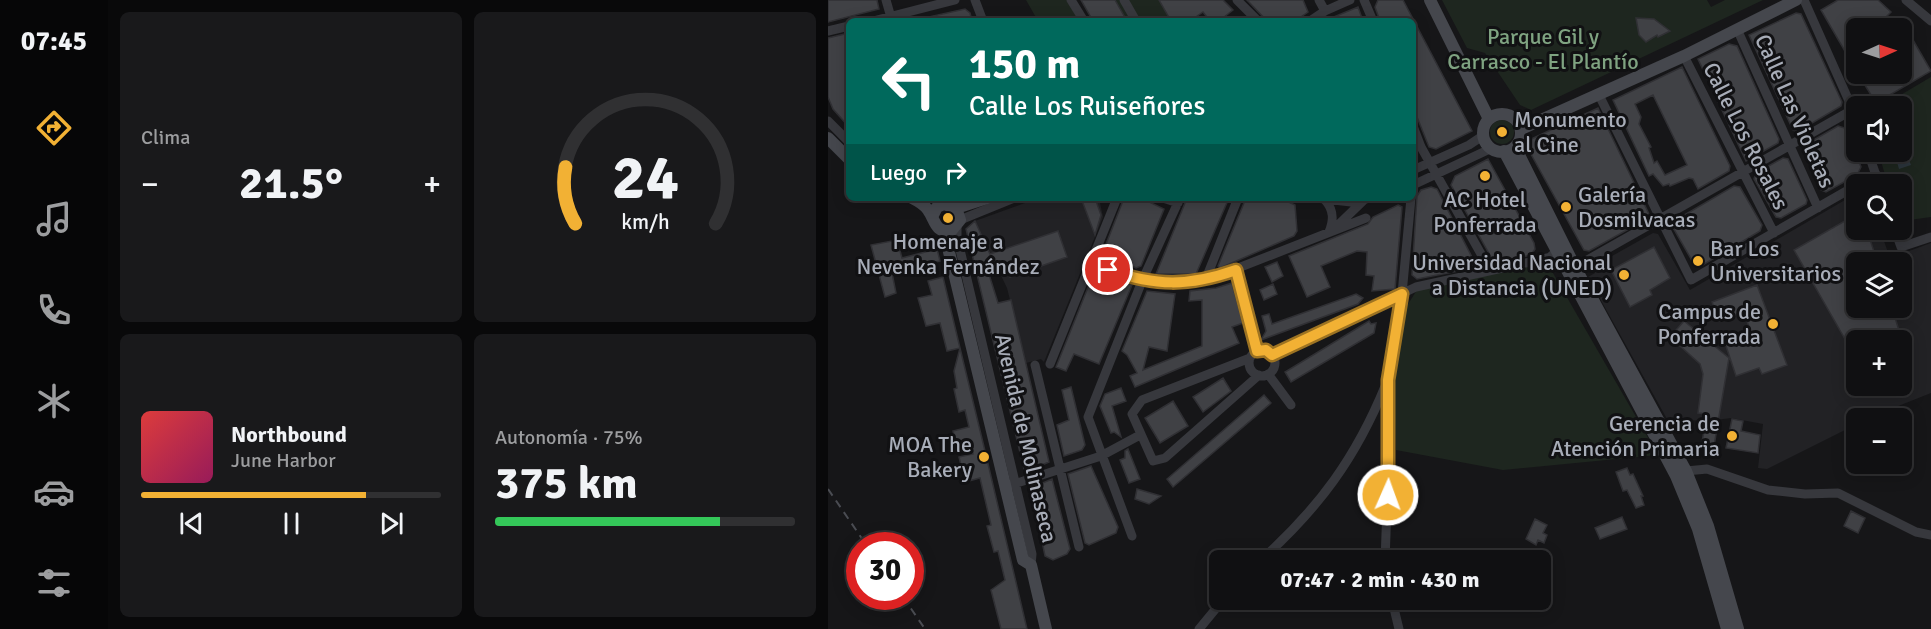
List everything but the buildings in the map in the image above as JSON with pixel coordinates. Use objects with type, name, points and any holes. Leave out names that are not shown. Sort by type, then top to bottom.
[{"type":"main road","points":[[1430,0],[1474,90],[1492,117]]},
{"type":"main road","points":[[1521,129],[1684,56],[1796,0]]},
{"type":"main road","points":[[1492,117],[1509,115],[1521,129],[1520,139],[1504,149]]},
{"type":"main road","points":[[1492,117],[1484,135],[1504,149],[1575,267],[1708,526],[1737,629]]},
{"type":"main road","points":[[828,138],[846,156]]},
{"type":"main road","points":[[1504,149],[1556,252],[1681,474],[1727,629]]},
{"type":"main road","points":[[917,201],[924,205],[936,228],[944,231],[956,215],[982,201]]},
{"type":"main road","points":[[932,217],[937,207],[956,215]]},
{"type":"main road","name":"Avenida de Molinaseca","points":[[944,231],[1011,485],[1023,560],[1031,566],[1047,629]]},
{"type":"street","points":[[886,0],[891,18]]},
{"type":"street","points":[[894,18],[955,0]]},
{"type":"street","points":[[975,0],[982,18]]},
{"type":"street","points":[[1071,0],[1082,18]]},
{"type":"street","points":[[1124,0],[1134,18]]},
{"type":"street","points":[[1237,0],[1255,18]]},
{"type":"street","points":[[1319,0],[1325,11]]},
{"type":"street","points":[[1314,18],[1350,0]]},
{"type":"street","points":[[1365,0],[1371,18]]},
{"type":"street","points":[[1804,0],[1847,96]]},
{"type":"street","points":[[1906,0],[1931,21]]},
{"type":"street","points":[[828,31],[846,27]]},
{"type":"street","name":"Calle Las Violetas","points":[[1737,29],[1818,208]]},
{"type":"street","name":"Calle Los Rosales","points":[[1684,56],[1774,233]]},
{"type":"street","points":[[1599,95],[1690,280],[1846,192]]},
{"type":"street","points":[[1575,267],[1741,172],[1846,118]]},
{"type":"street","points":[[828,121],[846,139]]},
{"type":"street","points":[[1416,132],[1490,270]]},
{"type":"street","points":[[1416,169],[1484,135]]},
{"type":"street","points":[[1416,184],[1504,149]]},
{"type":"street","points":[[1872,162],[1876,174]]},
{"type":"street","points":[[942,201],[956,215],[1004,201]]},
{"type":"street","points":[[1050,364],[1116,201]]},
{"type":"street","points":[[1132,536],[1088,417],[1142,281],[1179,201]]},
{"type":"street","points":[[1204,281],[1237,201]]},
{"type":"street","points":[[1324,201],[1330,206],[1333,216],[1329,232]]},
{"type":"street","points":[[1341,201],[1356,201]]},
{"type":"street","points":[[1329,232],[1365,201]]},
{"type":"street","points":[[1386,550],[1388,380],[1402,294],[1411,201]]},
{"type":"street","name":"Avenida de Molinaseca","points":[[956,215],[957,237],[1011,485]]},
{"type":"street","points":[[1090,265],[1142,281],[1204,281],[1366,218]]},
{"type":"street","points":[[1898,240],[1901,248],[1931,237]]},
{"type":"street","points":[[1272,355],[1416,287],[1550,258],[1556,252]]},
{"type":"street","points":[[1236,270],[1253,354],[1249,366],[1264,374],[1291,405]]},
{"type":"street","points":[[1266,350],[1272,355],[1274,365],[1264,374],[1165,458],[1153,461],[1132,414],[1142,400],[1253,354],[1266,350]]},
{"type":"street","points":[[1035,366],[1079,547]]},
{"type":"street","points":[[1272,550],[1298,527],[1335,483],[1359,442],[1388,380]]},
{"type":"street","points":[[1011,485],[1101,456],[1140,435]]},
{"type":"street","points":[[1681,474],[1707,470],[1768,490],[1805,494],[1838,493],[1916,532],[1931,535]]},
{"type":"street","points":[[1198,629],[1214,610]]},
{"type":"street","points":[[1394,610],[1399,629]]},
{"type":"shaded area","points":[[1897,162],[1910,162],[1911,165],[1899,169]]},
{"type":"shaded area","name":"Campus de Ponferrada","points":[[1846,199],[1846,240],[1884,240],[1888,252],[1846,252],[1846,318],[1912,318],[1912,252],[1906,252],[1931,243],[1931,393],[1893,408],[1846,408],[1846,430],[1767,469],[1758,468],[1763,424],[1731,418],[1708,421],[1667,419],[1588,277],[1595,273],[1596,265],[1653,233],[1658,234],[1690,290]]},
{"type":"shaded area","points":[[1031,201],[1100,201],[1103,217],[1044,362],[1041,359],[1026,363],[1007,288],[975,221]]},
{"type":"green space","points":[[1026,0],[1071,0],[1082,18],[1036,18]]},
{"type":"green space","points":[[1115,0],[1159,0],[1169,18],[1125,18]]},
{"type":"green space","name":"Parque Gil y Carrasco - El Plantío","points":[[1442,0],[1707,0],[1711,7],[1725,0],[1763,0],[1531,110],[1520,105],[1485,53],[1467,48]]},
{"type":"green space","points":[[1931,77],[1931,217],[1912,220],[1912,174],[1885,174],[1881,162],[1912,162],[1912,96],[1899,96]]},
{"type":"green space","points":[[1497,120],[1507,120],[1514,127],[1514,137],[1507,144],[1497,144],[1490,137],[1490,127]]},
{"type":"green space","points":[[1546,261],[1658,455],[1503,470],[1396,450],[1394,393],[1403,312],[1417,290]]},
{"type":"railway","points":[[828,489],[857,532]]},
{"type":"railway","points":[[912,610],[925,629]]},
{"type":"place","name":"Monumento al Cine","points":[[1502,132]]},
{"type":"place","name":"AC Hotel Ponferrada","points":[[1485,176]]},
{"type":"place","name":"Galería Dosmilvacas","points":[[1566,207]]},
{"type":"place","name":"Homenaje a Nevenka Fernández","points":[[948,218]]},
{"type":"place","name":"Bar Los Universitarios","points":[[1698,261]]},
{"type":"place","name":"Universidad Nacional a Distancia (UNED)","points":[[1624,275]]},
{"type":"place","name":"Campus de Ponferrada","points":[[1773,324]]},
{"type":"place","name":"Gerencia de Atención Primaria","points":[[1732,436]]},
{"type":"place","name":"MOA The Bakery","points":[[984,457]]},
{"type":"route","points":[[1108,270],[1142,281],[1176,282],[1204,281],[1236,270],[1257,351],[1266,350],[1272,355],[1402,294],[1395,320],[1388,380],[1388,495]]}]
